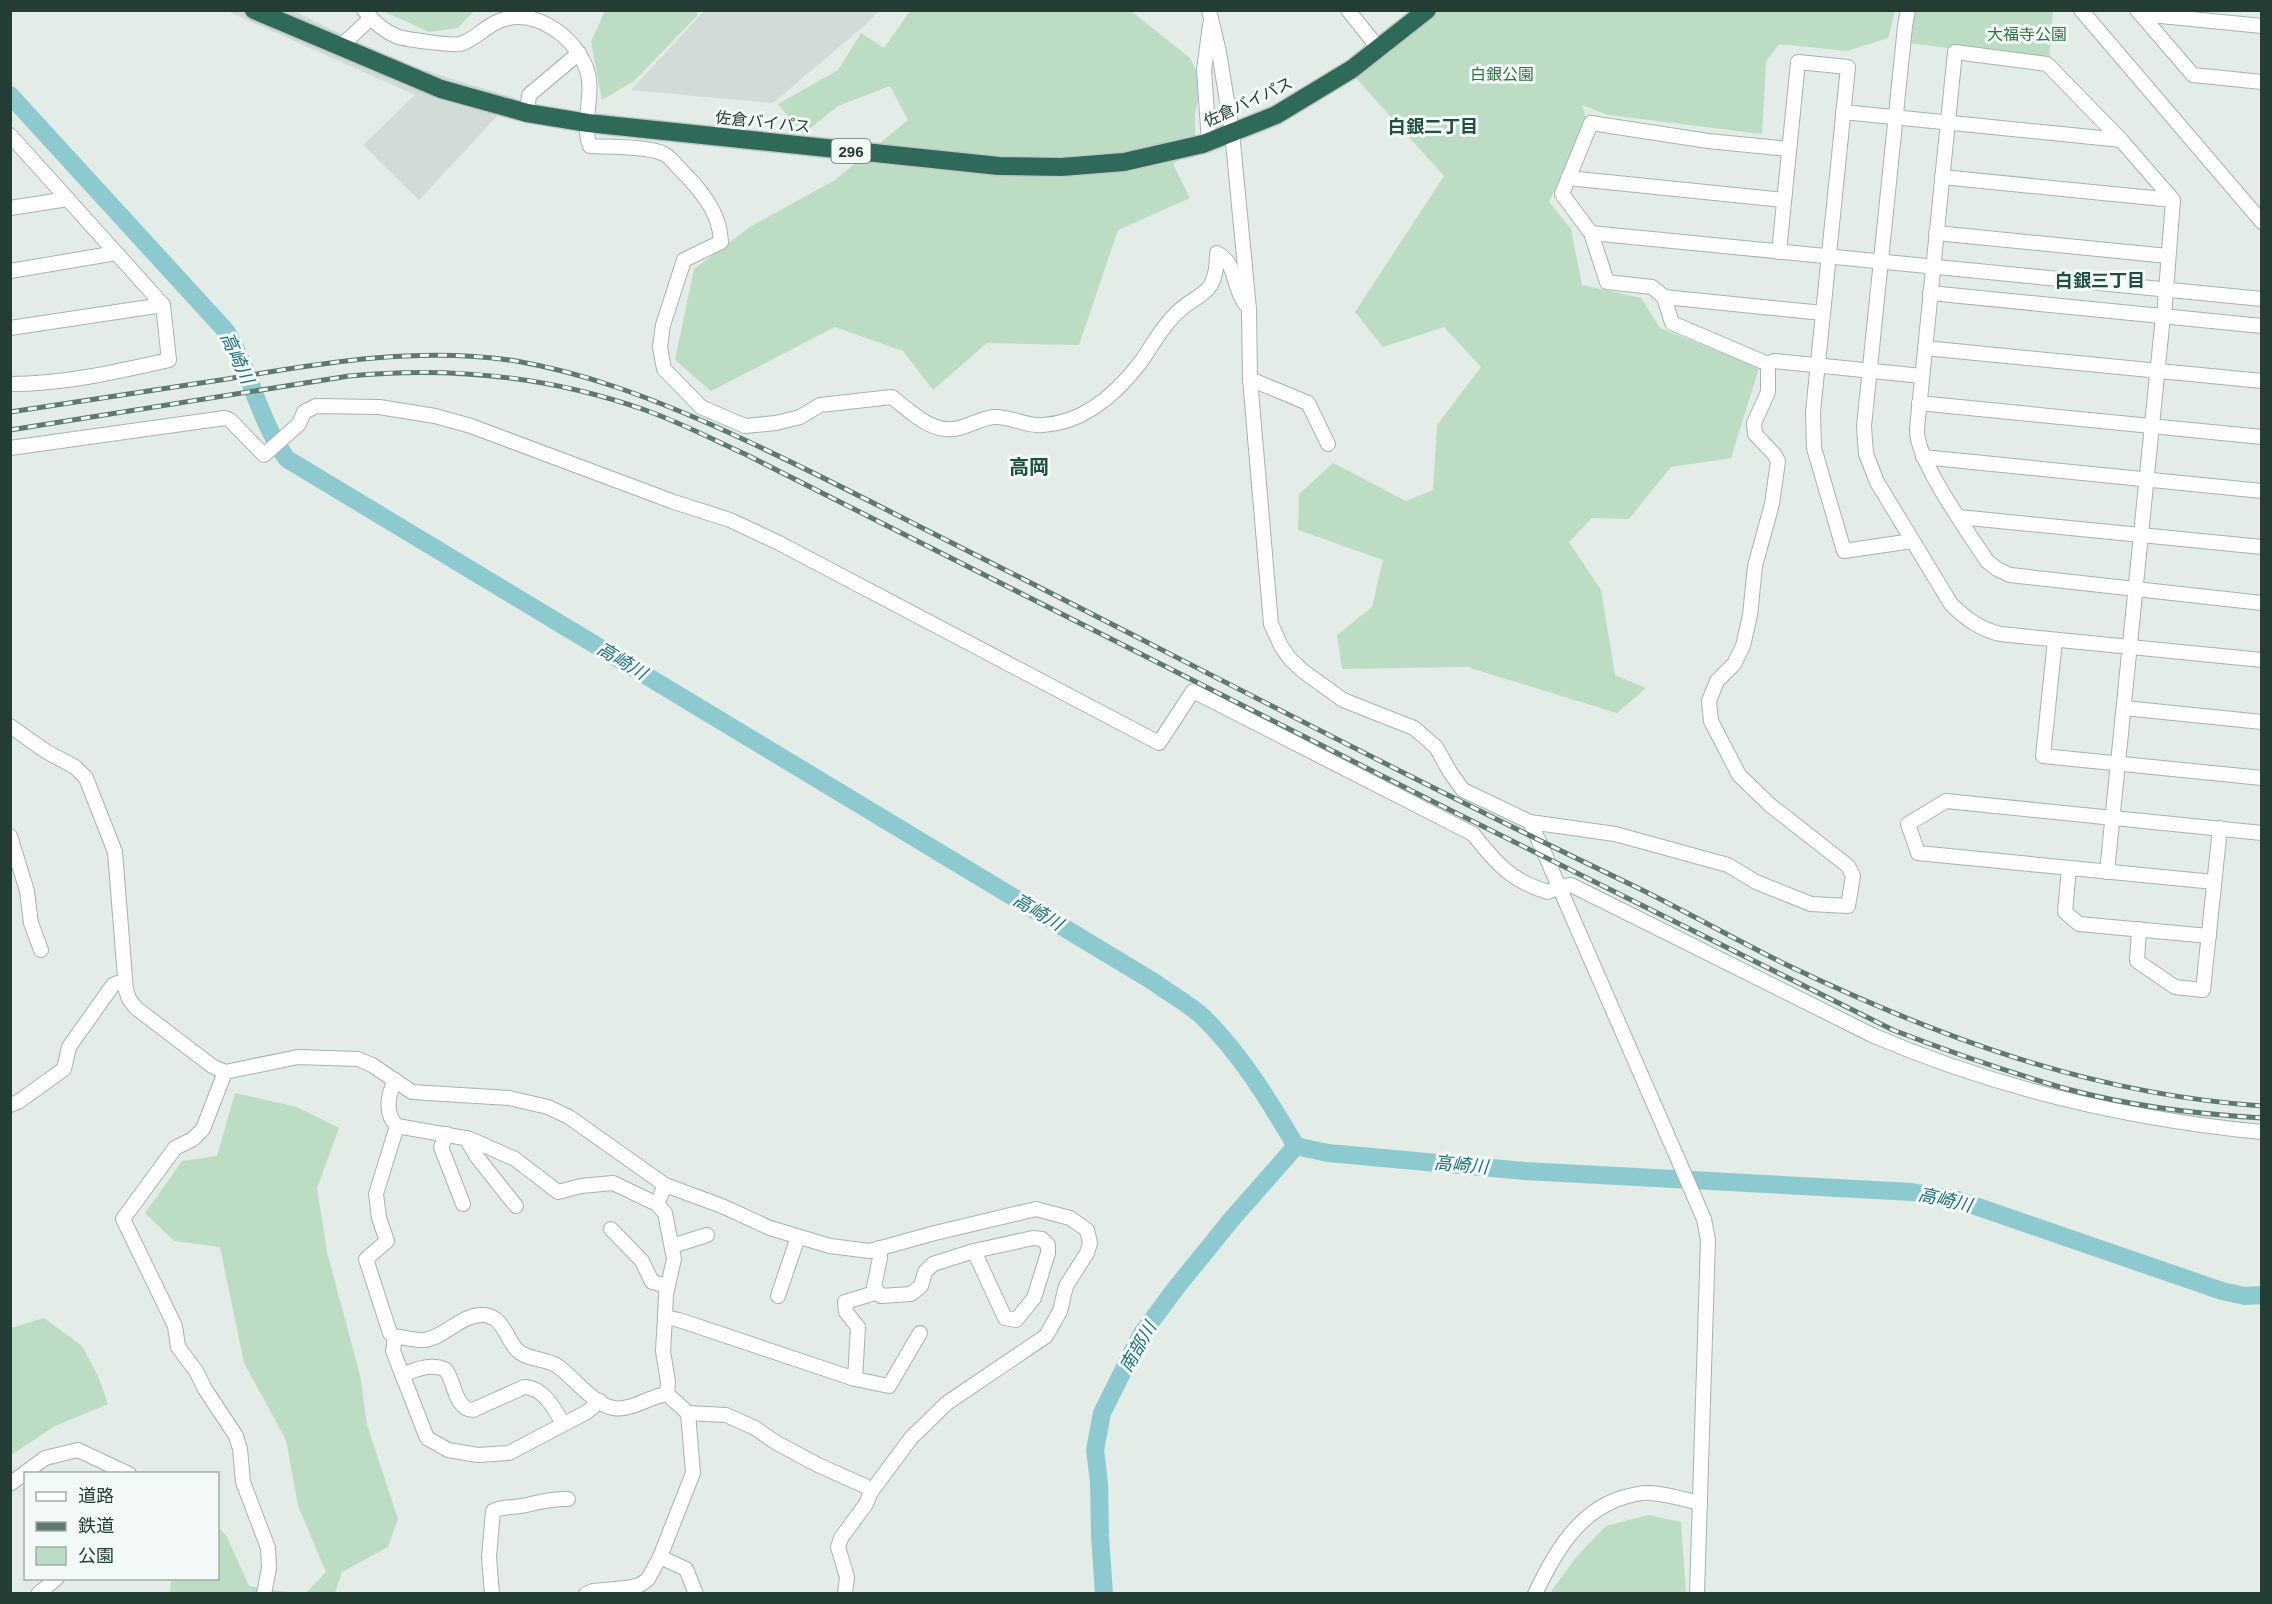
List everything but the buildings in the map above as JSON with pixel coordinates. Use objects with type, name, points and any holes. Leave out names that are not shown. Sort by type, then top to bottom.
[{"type":"highway","name":"佐倉バイパス","points":[[254,10],[441,89],[527,112],[588,123],[999,166],[1061,167],[1124,162],[1209,142],[1276,115],[1352,69],[1424,12]]},
{"type":"street","points":[[1348,10],[1379,49]]},
{"type":"street","points":[[1908,10],[1864,426],[1866,454],[1884,496],[1951,604],[1987,631],[2262,660]]},
{"type":"street","points":[[2081,10],[2262,222]]},
{"type":"street","points":[[2139,12],[2262,26]]},
{"type":"street","points":[[2139,12],[2193,75],[2262,82]]},
{"type":"street","points":[[340,46],[367,14],[397,37],[458,45],[478,36],[489,26],[501,20],[517,17],[532,19],[550,26],[564,36],[579,53],[586,66],[590,83],[586,136],[590,146],[640,149],[664,154],[701,191],[714,213],[720,228],[721,242],[684,260],[663,325],[660,347],[664,369],[701,407],[745,426],[776,423],[800,417],[819,405],[892,397],[919,418],[939,429],[957,429],[993,417],[1008,418],[1040,426],[1065,422],[1088,412],[1123,383],[1179,310],[1202,296],[1213,283],[1217,272],[1217,253],[1225,257],[1234,272],[1239,297],[1249,309]]},
{"type":"street","points":[[1210,14],[1220,52],[1232,132],[1249,309],[1250,379],[1271,624],[1290,659],[1343,700],[1414,728],[1436,747],[1463,790],[1530,822],[1625,836],[1728,865],[1756,882],[1811,904],[1848,906],[1853,876],[1848,866],[1770,805],[1739,775],[1711,721],[1709,701],[1716,681],[1734,664],[1743,646],[1750,615],[1755,566],[1772,504],[1778,461],[1755,434],[1754,423],[1768,392],[1768,364]]},
{"type":"street","points":[[1209,142],[1204,70],[1210,14]]},
{"type":"street","points":[[2107,872],[2136,590],[2157,371],[2170,261],[2168,256],[2173,200],[2121,140],[2047,64],[1955,52],[1916,436],[1923,458],[1987,561],[2010,575],[2136,590],[2262,603]]},
{"type":"street","points":[[527,112],[529,95],[579,53]]},
{"type":"street","points":[[1779,252],[1798,62],[1848,67],[1812,430],[1814,448],[1844,551],[1912,541]]},
{"type":"street","points":[[1843,112],[2121,140]]},
{"type":"street","points":[[1768,364],[1672,322],[1664,297],[1652,287],[1606,282],[1591,233],[1562,194],[1591,123],[1708,141],[1789,149]]},
{"type":"street","points":[[10,135],[16,149],[68,199],[163,305],[169,360],[46,384],[10,384]]},
{"type":"street","points":[[1942,177],[2173,200]]},
{"type":"street","points":[[1568,178],[1784,200]]},
{"type":"street","points":[[10,208],[68,199]]},
{"type":"street","points":[[1591,233],[2262,299]]},
{"type":"street","points":[[1936,233],[2168,256]]},
{"type":"street","points":[[10,271],[116,253]]},
{"type":"street","points":[[1930,293],[2262,326]]},
{"type":"street","points":[[1664,297],[1823,313]]},
{"type":"street","points":[[10,328],[163,305]]},
{"type":"street","points":[[1925,348],[2262,381]]},
{"type":"street","points":[[1768,364],[1774,361],[1922,376]]},
{"type":"street","points":[[1250,379],[1308,403],[1328,444]]},
{"type":"street","points":[[1919,403],[2262,437]]},
{"type":"street","points":[[10,448],[225,418],[230,420],[264,455],[299,424],[304,412],[316,406],[379,406],[435,416],[462,424],[558,457],[674,502],[730,520],[779,543],[1159,743],[1193,691],[1473,834],[1508,874],[1527,886],[1548,892],[1571,885],[1872,1035],[1928,1057],[2063,1100],[2161,1119],[2262,1132]]},
{"type":"street","points":[[1923,458],[2262,491]]},
{"type":"street","points":[[1959,517],[2262,547]]},
{"type":"street","points":[[2055,639],[2043,756],[2262,778]]},
{"type":"street","points":[[2124,708],[2262,722]]},
{"type":"street","points":[[10,726],[47,752],[75,767],[86,778],[115,852],[125,980],[129,999],[136,1008],[212,1066],[225,1072],[298,1057],[358,1059],[372,1065],[412,1092],[509,1098],[548,1107],[569,1117],[664,1185],[722,1206],[770,1228],[830,1246],[870,1251],[1036,1209],[1070,1218],[1087,1230],[1090,1242],[1087,1253],[1066,1286],[1060,1311],[1046,1336],[947,1403],[911,1438],[871,1492],[866,1504],[841,1538],[838,1547],[847,1577],[845,1593]]},
{"type":"street","points":[[2214,882],[1918,853],[1908,824],[1946,801],[2262,833]]},
{"type":"street","points":[[1530,822],[1704,1219],[1708,1240],[1696,1593]]},
{"type":"street","points":[[2139,929],[2137,961],[2175,987],[2203,990],[2220,828]]},
{"type":"street","points":[[10,836],[27,891],[31,923],[41,950]]},
{"type":"street","points":[[2069,868],[2065,912],[2079,924],[2209,936]]},
{"type":"street","points":[[10,1105],[18,1102],[64,1069],[69,1047],[112,985],[125,980]]},
{"type":"street","points":[[225,1072],[203,1129],[193,1138],[175,1148],[123,1219],[175,1326],[178,1347],[196,1371],[236,1436],[240,1449],[243,1482],[268,1548],[269,1568],[264,1593]]},
{"type":"street","points":[[395,1080],[390,1091],[388,1105],[393,1122],[397,1126],[466,1138],[514,1159],[558,1192],[581,1186],[613,1183],[657,1204],[665,1213],[674,1259],[668,1286],[663,1351],[668,1382],[667,1394]]},
{"type":"street","points":[[397,1126],[376,1194],[379,1218],[387,1241],[366,1259],[390,1333],[395,1336],[423,1340],[471,1317],[483,1315],[499,1321],[517,1351],[558,1366],[577,1385],[600,1401],[617,1409],[667,1394]]},
{"type":"street","points":[[447,1134],[441,1147],[463,1204]]},
{"type":"street","points":[[466,1138],[477,1157],[516,1206]]},
{"type":"street","points":[[657,1204],[664,1185]]},
{"type":"street","points":[[611,1229],[642,1261],[652,1282],[668,1286]]},
{"type":"street","points":[[672,1246],[707,1235]]},
{"type":"street","points":[[778,1296],[798,1237]]},
{"type":"street","points":[[879,1248],[880,1258],[874,1287],[881,1296],[911,1294],[921,1286],[925,1272],[933,1264],[974,1251],[1033,1238],[1042,1239],[1048,1245],[1048,1252],[1034,1298],[1016,1320],[1005,1318],[974,1251]]},
{"type":"street","points":[[855,1379],[858,1327],[846,1312],[845,1302],[878,1292]]},
{"type":"street","points":[[665,1317],[855,1379],[889,1386],[920,1333]]},
{"type":"street","points":[[395,1336],[393,1351],[427,1438],[448,1450],[478,1455],[509,1453],[587,1412],[600,1401]]},
{"type":"street","points":[[402,1375],[420,1368],[440,1367],[446,1370],[461,1405],[466,1410],[473,1410],[524,1387],[530,1387],[554,1407],[563,1424]]},
{"type":"street","points":[[667,1394],[688,1413],[726,1415],[755,1428],[775,1442],[818,1465],[865,1486],[871,1492]]},
{"type":"street","points":[[586,1593],[640,1585],[648,1579],[660,1557],[693,1473],[688,1413]]},
{"type":"street","points":[[26,1472],[45,1458],[78,1450],[127,1472]]},
{"type":"street","points":[[10,1484],[24,1474]]},
{"type":"street","points":[[1535,1593],[1553,1558],[1584,1518],[1607,1503],[1647,1492],[1671,1495],[1700,1503]]},
{"type":"street","points":[[492,1593],[489,1557],[493,1511],[498,1508],[521,1506],[550,1498],[567,1499]]},
{"type":"street","points":[[660,1557],[686,1569],[696,1593]]},
{"type":"street","points":[[38,1593],[54,1580]]},
{"type":"shaded area","points":[[705,10],[879,11],[773,103],[631,90]]},
{"type":"shaded area","points":[[227,11],[294,11],[398,62],[514,98],[419,200],[363,145],[415,95]]},
{"type":"green space","points":[[605,10],[698,11],[697,16],[634,81],[602,100],[591,42]]},
{"type":"green space","points":[[383,11],[474,11],[458,28],[429,32]]},
{"type":"green space","points":[[910,11],[1131,11],[1190,58],[1202,83],[1195,114],[1195,146],[1173,164],[1190,198],[1118,230],[1079,345],[987,343],[933,390],[903,351],[835,327],[711,391],[675,360],[694,269],[750,227],[835,180],[908,120],[890,86],[838,106],[803,134],[778,104],[838,70],[861,33],[884,48]]},
{"type":"green space","name":"白銀公園","points":[[1435,11],[1895,11],[1888,38],[1847,51],[1779,44],[1766,62],[1762,134],[1608,115],[1582,105],[1587,122],[1549,202],[1571,229],[1582,285],[1641,298],[1660,328],[1759,368],[1731,458],[1671,467],[1629,519],[1592,518],[1569,542],[1601,590],[1615,675],[1646,688],[1617,713],[1467,667],[1342,669],[1337,635],[1372,607],[1383,560],[1298,530],[1299,494],[1333,463],[1406,501],[1433,490],[1437,425],[1481,367],[1444,327],[1383,347],[1355,312],[1444,176],[1354,76]]},
{"type":"green space","name":"大福寺公園","points":[[1914,11],[2053,11],[2049,61],[1909,43]]},
{"type":"green space","points":[[235,1093],[297,1107],[339,1128],[317,1188],[327,1252],[360,1375],[367,1425],[398,1519],[388,1547],[342,1572],[335,1593],[306,1593],[326,1572],[298,1506],[286,1440],[244,1363],[220,1247],[174,1241],[145,1213],[182,1161],[217,1156]]},
{"type":"green space","points":[[44,1318],[82,1346],[98,1376],[108,1404],[55,1426],[11,1455],[11,1328]]},
{"type":"green space","points":[[1648,1515],[1681,1522],[1686,1593],[1550,1593],[1578,1555],[1606,1526]]},
{"type":"green space","points":[[219,1528],[227,1537],[249,1586],[291,1593],[170,1594],[171,1580],[219,1580]]},
{"type":"waterway","name":"高崎川","points":[[10,95],[226,331],[235,347],[269,429],[287,459],[1186,1003],[1203,1017],[1230,1046],[1265,1095],[1296,1146],[1328,1153],[1525,1171],[1912,1192],[1958,1200],[2222,1291],[2245,1296],[2262,1295]]},
{"type":"waterway","name":"南部川","points":[[1104,1594],[1099,1482],[1095,1450],[1102,1413],[1141,1335],[1231,1220],[1296,1146]]},
{"type":"railway","points":[[10,412],[371,358],[443,355],[480,357],[542,366],[591,379],[688,415],[803,468],[1379,760],[1844,992],[1959,1039],[2077,1075],[2137,1089],[2262,1106]]},
{"type":"railway","points":[[10,430],[349,376],[387,373],[425,372],[499,376],[609,398],[670,420],[745,454],[1426,798],[1893,1030],[2001,1069],[2091,1095],[2163,1108],[2262,1118]]},
{"type":"district","name":"白銀二丁目","points":[[1433,127]]},
{"type":"district","name":"白銀三丁目","points":[[2100,281]]},
{"type":"district","name":"高岡","points":[[1029,467]]}]
